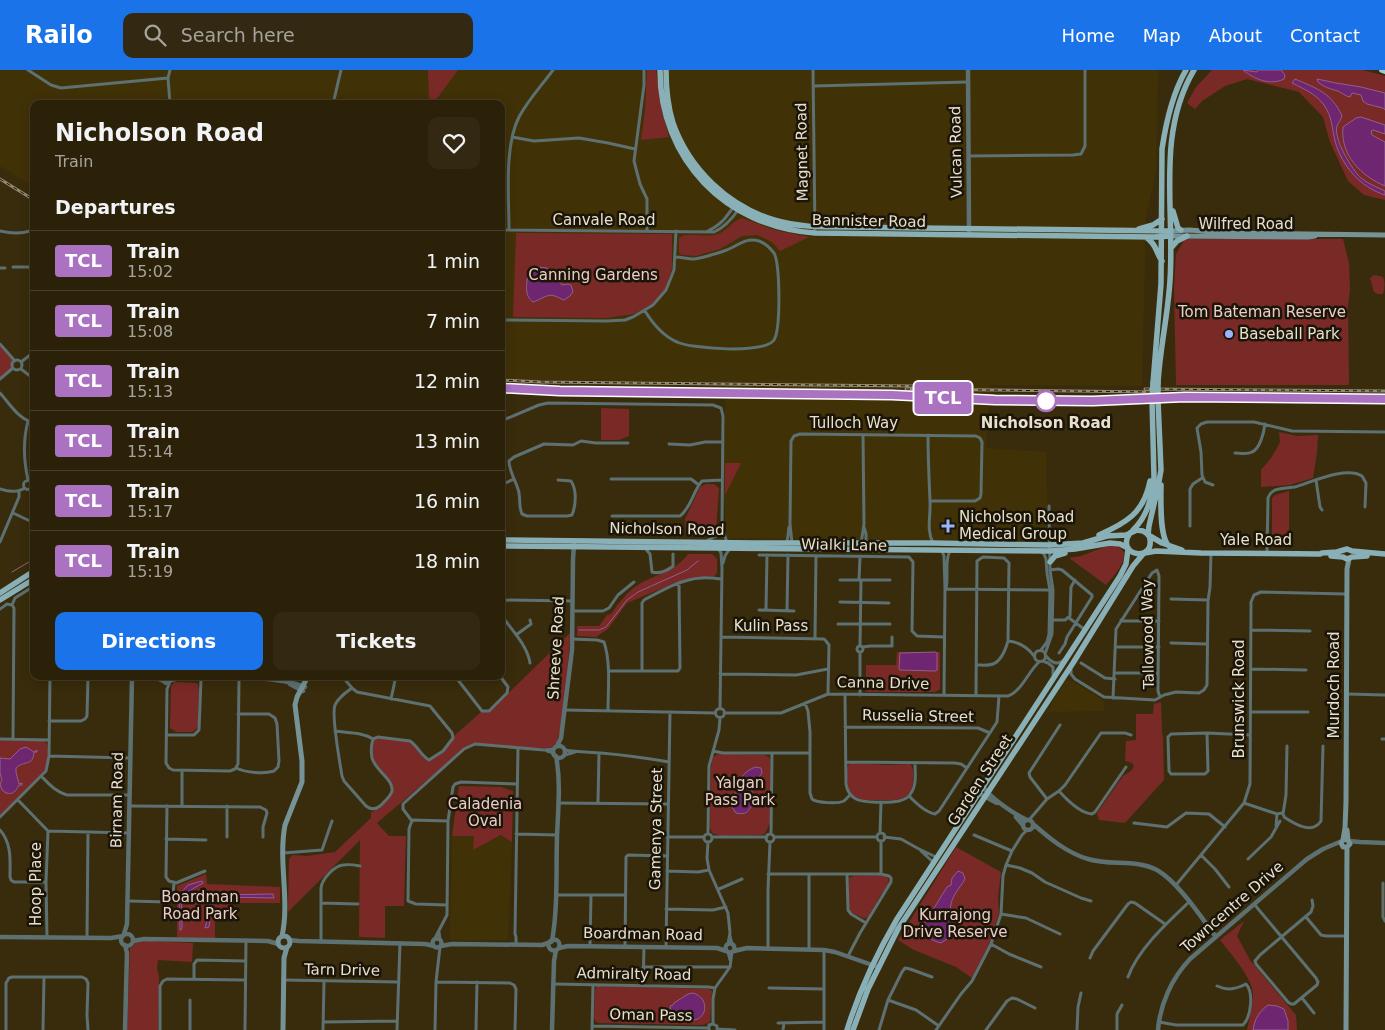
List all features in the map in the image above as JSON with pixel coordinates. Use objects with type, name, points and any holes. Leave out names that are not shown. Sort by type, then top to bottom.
[{"type":"main road","name":"Bannister Road","points":[[660,70],[664,110],[673,136],[682,153],[705,184],[751,218],[772,225],[793,230],[1146,237],[1162,234]]},
{"type":"main road","name":"Bannister Road","points":[[666,70],[673,123],[686,150],[707,178],[737,207]]},
{"type":"main road","points":[[1160,470],[1150,520],[1150,546],[1144,553],[1136,553],[1128,549],[1127,540],[1140,523],[1150,500],[1154,477],[1155,383],[1162,260],[1162,149],[1174,97],[1186,70]]},
{"type":"main road","points":[[1155,383],[1170,278],[1170,154],[1172,130],[1181,97],[1194,70]]},
{"type":"main road","points":[[1170,204],[1178,228],[1181,230]]},
{"type":"main road","points":[[1136,230],[1153,224],[1162,218]]},
{"type":"main road","name":"Bannister Road","points":[[969,232],[1136,230],[1171,234]]},
{"type":"main road","name":"Wilfred Road","points":[[1171,234],[1181,230],[1385,235]]},
{"type":"main road","name":"Wilfred Road","points":[[1171,234],[1188,236],[1308,237],[1322,234]]},
{"type":"main road","points":[[1170,250],[1174,243],[1188,236]]},
{"type":"main road","points":[[1146,237],[1154,243],[1157,254],[1162,260]]},
{"type":"main road","points":[[1155,400],[1162,522],[1165,542],[1169,546]]},
{"type":"main road","points":[[1050,562],[1059,555],[1083,550],[1087,544],[1125,523],[1138,510],[1146,497],[1149,488],[1151,466],[1154,460]]},
{"type":"main road","points":[[1131,533],[1140,530],[1149,535]]},
{"type":"main road","name":"Nicholson Road","points":[[1087,544],[1107,536],[1131,533]]},
{"type":"main road","name":"Yale Road","points":[[1149,535],[1169,546],[1191,552]]},
{"type":"main road","name":"Nicholson Road","points":[[505,540],[572,543],[672,551],[682,548],[718,548],[729,545]]},
{"type":"main road","points":[[662,541],[660,543],[662,545],[682,548]]},
{"type":"main road","name":"Nicholson Road","points":[[505,546],[703,541],[729,545],[864,546],[942,551],[1040,551],[1050,548]]},
{"type":"main road","name":"Nicholson Road","points":[[864,546],[929,543],[1050,548],[1110,543],[1120,544],[1128,549]]},
{"type":"main road","name":"Garden Street","points":[[938,862],[977,796],[1124,570],[1128,558],[1128,549]]},
{"type":"main road","name":"Yale Road","points":[[1144,553],[1156,551],[1211,553],[1267,552],[1347,556],[1383,554]]},
{"type":"main road","name":"Garden Street","points":[[847,1030],[858,996],[874,968],[897,919],[986,794],[1073,663],[1133,566],[1144,553]]},
{"type":"main road","name":"Murdoch Road","points":[[1346,1029],[1347,556]]},
{"type":"main road","points":[[0,593],[30,574]]},
{"type":"main road","points":[[0,600],[30,581]]},
{"type":"main road","points":[[1088,624],[1096,617],[1105,604],[1110,603]]},
{"type":"main road","points":[[283,1030],[284,853],[288,825],[305,785],[298,712],[300,698],[308,680]]},
{"type":"main road","points":[[1009,747],[1013,748],[1027,731]]},
{"type":"main road","name":"Garden Street","points":[[853,1030],[874,968]]},
{"type":"street","points":[[28,70],[52,85],[61,88],[168,78]]},
{"type":"street","points":[[170,70],[168,78],[170,100]]},
{"type":"street","points":[[334,100],[341,70]]},
{"type":"street","points":[[509,230],[509,158],[512,137],[519,117],[528,102],[553,70]]},
{"type":"street","points":[[644,70],[644,85],[634,161],[640,184],[647,199],[647,231]]},
{"type":"street","name":"Magnet Road","points":[[813,70],[814,230]]},
{"type":"street","name":"Vulcan Road","points":[[968,70],[969,232]]},
{"type":"street","points":[[969,156],[1073,156],[1081,154],[1085,146],[1085,70]]},
{"type":"street","points":[[813,86],[968,82]]},
{"type":"street","points":[[512,137],[534,141],[579,138],[635,149]]},
{"type":"street","name":"Canvale Road","points":[[505,230],[714,232],[721,229],[733,217],[737,207]]},
{"type":"street","points":[[0,231],[7,233],[30,231]]},
{"type":"street","points":[[505,320],[615,321],[633,317],[653,305],[666,290],[674,270],[676,231]]},
{"type":"street","points":[[644,311],[654,325],[679,344],[734,349],[765,346],[773,341],[777,331],[779,285],[777,264],[774,254],[768,247],[762,242],[754,240],[742,241],[725,251],[695,259],[675,257]]},
{"type":"street","points":[[13,267],[30,267]]},
{"type":"street","points":[[0,344],[15,361],[19,360],[21,362]]},
{"type":"street","points":[[21,362],[30,355]]},
{"type":"street","points":[[0,379],[13,368],[12,365],[15,361]]},
{"type":"street","points":[[21,362],[21,369]]},
{"type":"street","points":[[13,368],[21,369],[30,376]]},
{"type":"street","points":[[0,393],[17,413],[28,421],[26,436],[26,471],[28,480],[24,484],[25,488]]},
{"type":"street","points":[[505,419],[548,403],[713,405],[721,408],[723,416],[722,526],[729,545],[722,568],[721,579],[720,709],[724,713],[720,718],[719,730],[709,766],[708,834]]},
{"type":"street","points":[[1214,485],[1205,482],[1202,478],[1201,452],[1197,434],[1201,424],[1206,422],[1254,422],[1292,431],[1385,432]]},
{"type":"street","points":[[1236,453],[1248,454],[1257,448],[1265,424]]},
{"type":"street","name":"Tulloch Way","points":[[790,545],[791,441],[794,436],[800,434],[976,436],[980,438],[982,442],[980,498],[976,501],[930,501]]},
{"type":"street","points":[[863,435],[864,546]]},
{"type":"street","points":[[928,435],[929,543]]},
{"type":"street","points":[[558,480],[571,481],[575,488],[572,515],[527,516],[522,514],[520,508],[518,488],[509,467],[510,461],[514,456],[544,444],[573,445],[581,441],[628,443]]},
{"type":"street","points":[[668,444],[722,442]]},
{"type":"street","points":[[1267,552],[1268,498],[1274,490],[1340,474],[1364,475],[1366,483],[1365,507]]},
{"type":"street","points":[[1190,526],[1190,489],[1193,484],[1202,478]]},
{"type":"street","points":[[505,483],[514,479]]},
{"type":"street","points":[[611,480],[691,479],[699,485]]},
{"type":"street","points":[[612,516],[680,516],[685,513],[702,481],[722,480]]},
{"type":"street","points":[[1316,480],[1322,510]]},
{"type":"street","points":[[0,489],[15,492],[30,488]]},
{"type":"street","points":[[0,542],[19,497],[19,491]]},
{"type":"street","points":[[1041,661],[1045,659],[1052,634],[1053,590],[1050,570],[1049,506]]},
{"type":"street","points":[[13,513],[30,521]]},
{"type":"street","points":[[703,541],[716,537],[722,526]]},
{"type":"street","name":"Shreeve Road","points":[[552,1030],[558,765],[572,639],[572,543]]},
{"type":"street","points":[[645,548],[651,556],[652,572],[657,574],[673,566],[672,551],[656,550],[651,556]]},
{"type":"street","points":[[718,548],[721,553],[722,568]]},
{"type":"street","points":[[942,551],[944,556],[945,589],[944,696]]},
{"type":"street","points":[[945,589],[950,551]]},
{"type":"street","points":[[1034,657],[1035,653],[1045,645],[1049,637],[1050,590],[1046,559],[1040,551]]},
{"type":"street","points":[[1073,663],[1070,672],[1075,679],[1104,697],[1155,700],[1176,692],[1199,693],[1204,690],[1207,685],[1208,600],[1211,553]]},
{"type":"street","name":"Wialki Lane","points":[[759,555],[909,558],[913,562],[912,631],[917,636],[944,637]]},
{"type":"street","points":[[766,555],[766,610]]},
{"type":"street","name":"Wialki Lane","points":[[787,610],[788,555]]},
{"type":"street","points":[[815,638],[816,556]]},
{"type":"street","points":[[860,557],[860,624],[863,651],[860,652],[860,694]]},
{"type":"street","points":[[976,696],[978,561],[983,558],[1004,558],[1009,564],[1008,641],[1005,650],[995,663],[977,665]]},
{"type":"street","points":[[1050,570],[1062,570],[1092,595],[1059,653]]},
{"type":"street","name":"Tallowood Way","points":[[1121,620],[1152,573],[1157,570],[1159,576],[1158,691],[1162,696]]},
{"type":"street","points":[[642,670],[642,603],[644,600],[679,583],[700,578],[721,579]]},
{"type":"street","points":[[840,580],[890,580]]},
{"type":"street","points":[[1069,618],[1071,611],[1071,587],[1075,580]]},
{"type":"street","points":[[572,611],[606,610],[618,595],[634,582]]},
{"type":"street","points":[[609,671],[678,671],[680,668],[679,583]]},
{"type":"street","points":[[13,739],[14,608],[12,605],[15,598],[30,589]]},
{"type":"street","points":[[945,589],[1050,590]]},
{"type":"street","name":"Brunswick Road","points":[[1174,884],[1185,874],[1244,803],[1250,784],[1251,602],[1254,595],[1261,592],[1346,594]]},
{"type":"street","points":[[1171,599],[1208,600]]},
{"type":"street","points":[[505,600],[572,601]]},
{"type":"street","points":[[840,602],[888,603]]},
{"type":"street","points":[[0,609],[7,604],[12,605]]},
{"type":"street","points":[[759,610],[794,611]]},
{"type":"street","points":[[1052,620],[1065,620],[1069,618]]},
{"type":"street","points":[[1069,618],[1084,629]]},
{"type":"street","points":[[505,620],[525,648],[530,663]]},
{"type":"street","points":[[516,635],[531,624],[530,620]]},
{"type":"street","points":[[1113,698],[1116,629],[1121,620],[1159,621]]},
{"type":"street","points":[[838,624],[890,624]]},
{"type":"street","points":[[1251,630],[1310,631]]},
{"type":"street","name":"Kulin Pass","points":[[721,637],[824,639],[829,645],[828,694]]},
{"type":"street","points":[[862,646],[892,646],[892,637]]},
{"type":"street","points":[[572,639],[604,642],[609,671],[608,711]]},
{"type":"street","points":[[1008,641],[1040,650],[1056,663],[1060,663],[1066,658]]},
{"type":"street","points":[[1171,644],[1207,644]]},
{"type":"street","points":[[1115,647],[1159,647]]},
{"type":"street","points":[[1028,648],[1034,657],[1050,664],[1054,672],[1052,680]]},
{"type":"street","name":"Canna Drive","points":[[1032,668],[1034,657]]},
{"type":"street","name":"Canna Drive","points":[[724,713],[781,713],[828,694],[1008,696],[1015,693],[1032,668],[1041,661]]},
{"type":"street","points":[[1082,663],[1105,678],[1115,679]]},
{"type":"street","points":[[720,674],[796,675],[828,669]]},
{"type":"street","points":[[1251,669],[1306,670]]},
{"type":"street","points":[[1115,673],[1158,673]]},
{"type":"street","points":[[1061,679],[1075,679]]},
{"type":"street","points":[[0,817],[46,771],[49,756],[50,680]]},
{"type":"street","points":[[49,721],[81,721],[85,719],[87,716],[88,680]]},
{"type":"street","name":"Birnam Road","points":[[127,939],[132,680]]},
{"type":"street","points":[[167,680],[166,763],[173,770],[230,771],[236,768],[245,771],[274,771],[279,764],[275,718],[269,714],[238,714]]},
{"type":"street","points":[[166,735],[194,735],[199,730],[201,680]]},
{"type":"street","points":[[236,768],[238,762],[239,680]]},
{"type":"street","points":[[277,680],[303,689]]},
{"type":"street","points":[[345,680],[357,692],[430,706],[452,732],[453,738],[443,751],[429,760],[410,742],[378,737],[373,739]]},
{"type":"street","points":[[391,699],[395,680]]},
{"type":"street","points":[[458,680],[482,711],[489,711],[507,693],[508,687],[503,680]]},
{"type":"street","points":[[352,688],[338,699],[334,707],[335,731],[343,779],[369,809],[377,808],[390,795],[392,789],[391,783],[378,769],[372,759],[371,745],[373,739]]},
{"type":"street","points":[[845,694],[846,762],[850,795],[863,801],[897,802],[904,800],[912,792],[915,763]]},
{"type":"street","points":[[1346,694],[1385,695]]},
{"type":"street","points":[[909,796],[930,813],[936,813],[990,733],[997,719],[999,696]]},
{"type":"street","points":[[804,703],[808,711],[810,793],[812,799],[816,802],[841,802],[850,795]]},
{"type":"street","points":[[565,710],[715,712],[720,709]]},
{"type":"street","name":"Gamenya Street","points":[[666,947],[670,712]]},
{"type":"street","points":[[715,712],[716,716],[720,718]]},
{"type":"street","points":[[1250,712],[1308,712]]},
{"type":"street","points":[[1047,799],[1029,773],[1060,725]]},
{"type":"street","name":"Russelia Street","points":[[845,727],[978,728],[990,733]]},
{"type":"street","points":[[335,731],[367,735],[373,739]]},
{"type":"street","points":[[936,1030],[972,981],[992,944],[1001,914],[1003,876],[1006,864],[1012,851],[1037,812],[1047,799],[1065,785],[1101,733],[1125,732],[1131,735]]},
{"type":"street","points":[[1207,733],[1208,771],[1205,774],[1171,774],[1169,772],[1168,737],[1171,734],[1207,733],[1250,735]]},
{"type":"street","points":[[0,739],[49,740]]},
{"type":"street","points":[[412,821],[402,808],[404,804],[464,749],[475,744],[559,752],[599,753],[669,762]]},
{"type":"street","points":[[1248,859],[1271,837],[1284,806],[1287,746]]},
{"type":"street","points":[[1244,803],[1310,828],[1319,824],[1321,821],[1323,746]]},
{"type":"street","points":[[514,945],[518,748]]},
{"type":"street","points":[[713,751],[723,753],[809,753]]},
{"type":"street","points":[[598,803],[599,753]]},
{"type":"street","points":[[708,834],[712,837],[767,837],[770,834],[772,753]]},
{"type":"street","points":[[49,756],[130,758]]},
{"type":"street","points":[[846,762],[958,764],[967,768]]},
{"type":"street","points":[[1059,791],[1069,802],[1088,814],[1092,814],[1126,767]]},
{"type":"street","points":[[182,770],[182,806]]},
{"type":"street","points":[[41,777],[53,789],[67,795],[130,795]]},
{"type":"street","points":[[435,1030],[437,944],[439,931],[447,915],[448,821],[453,787],[461,782],[517,784]]},
{"type":"street","points":[[984,786],[986,794],[1066,849],[1088,859],[1144,865],[1157,870],[1174,884],[1216,936]]},
{"type":"street","points":[[977,796],[986,794]]},
{"type":"street","points":[[18,800],[48,831],[129,833]]},
{"type":"street","points":[[877,837],[880,833],[881,802]]},
{"type":"street","points":[[558,803],[668,804]]},
{"type":"street","points":[[130,806],[260,807],[266,810],[267,813],[263,827],[263,837]]},
{"type":"street","points":[[167,806],[166,875],[168,879],[178,882],[205,871]]},
{"type":"street","points":[[227,836],[228,806]]},
{"type":"street","points":[[1134,823],[1167,827],[1186,813],[1209,814],[1225,827]]},
{"type":"street","points":[[284,853],[322,850],[332,821]]},
{"type":"street","points":[[412,821],[448,821]]},
{"type":"street","points":[[412,821],[409,829],[408,898],[410,903],[447,905]]},
{"type":"street","points":[[0,830],[10,849],[11,880],[14,882],[46,882]]},
{"type":"street","name":"Hoop Place","points":[[47,937],[46,882],[48,831]]},
{"type":"street","points":[[87,938],[88,832]]},
{"type":"street","points":[[880,833],[884,837],[901,839],[938,862]]},
{"type":"street","points":[[516,834],[557,835]]},
{"type":"street","points":[[667,837],[703,837],[708,834]]},
{"type":"street","points":[[770,834],[774,837],[877,837],[881,841]]},
{"type":"street","points":[[974,836],[1012,851]]},
{"type":"street","points":[[703,837],[708,842]]},
{"type":"street","points":[[712,837],[708,842],[707,858],[709,870],[726,907],[730,933],[730,944],[726,948],[730,951],[730,967],[715,988],[713,1024],[717,1026],[717,1029],[735,1030]]},
{"type":"street","points":[[767,837],[770,842],[768,949]]},
{"type":"street","points":[[770,842],[774,837]]},
{"type":"street","points":[[881,874],[881,841],[884,837]]},
{"type":"street","points":[[166,840],[206,840]]},
{"type":"street","name":"Towncentre Drive","points":[[1158,1030],[1158,1022],[1167,994],[1181,969],[1193,956],[1307,859],[1331,846],[1345,843],[1385,842]]},
{"type":"street","points":[[624,946],[626,857],[628,854],[667,856]]},
{"type":"street","points":[[1201,855],[1215,869],[1228,887]]},
{"type":"street","points":[[1006,864],[1032,873],[1045,882],[1091,901]]},
{"type":"street","points":[[321,942],[321,884],[336,868],[343,865],[360,866]]},
{"type":"street","points":[[667,871],[698,872],[709,870]]},
{"type":"street","points":[[768,874],[881,874],[891,878],[891,882],[848,957]]},
{"type":"street","points":[[809,874],[809,949]]},
{"type":"street","points":[[847,874],[848,910],[866,923]]},
{"type":"street","points":[[719,890],[742,879]]},
{"type":"street","points":[[128,901],[169,902],[173,898],[174,882]]},
{"type":"street","points":[[1383,883],[1383,917],[1385,921]]},
{"type":"street","points":[[556,895],[625,895]]},
{"type":"street","points":[[590,946],[591,895]]},
{"type":"street","points":[[1254,904],[1282,937],[1316,978],[1318,982],[1296,1003],[1291,1004],[1256,964],[1256,958],[1282,937],[1306,917],[1313,909],[1312,900]]},
{"type":"street","points":[[1090,958],[1093,951],[1131,902],[1165,924]]},
{"type":"street","points":[[1128,977],[1132,968],[1165,924],[1188,902]]},
{"type":"street","points":[[321,903],[358,904]]},
{"type":"street","points":[[666,909],[716,910],[726,907]]},
{"type":"street","points":[[1001,914],[1026,918],[1060,934]]},
{"type":"street","points":[[1306,917],[1321,935],[1346,936]]},
{"type":"street","points":[[0,937],[554,945]]},
{"type":"street","points":[[125,1030],[127,939]]},
{"type":"street","points":[[245,1030],[246,940]]},
{"type":"street","points":[[397,1030],[400,943]]},
{"type":"street","points":[[730,944],[735,947],[730,951]]},
{"type":"street","name":"Boardman Road","points":[[717,948],[730,944],[747,948],[824,950],[848,957],[874,968]]},
{"type":"street","points":[[992,944],[1009,954],[1041,967]]},
{"type":"street","name":"Boardman Road","points":[[554,945],[717,948],[730,951],[747,948]]},
{"type":"street","points":[[643,986],[644,947]]},
{"type":"street","points":[[824,950],[824,1030]]},
{"type":"street","points":[[194,979],[194,964],[197,960],[246,961]]},
{"type":"street","points":[[643,967],[730,967]]},
{"type":"street","points":[[879,1030],[888,1000],[905,968],[932,977]]},
{"type":"street","points":[[6,1030],[7,980],[12,977],[82,977],[86,979],[88,983],[88,1030]]},
{"type":"street","points":[[43,1030],[44,977]]},
{"type":"street","points":[[160,1030],[160,986],[163,981],[167,979],[245,980]]},
{"type":"street","name":"Tarn Drive","points":[[284,980],[400,982]]},
{"type":"street","points":[[323,1030],[324,982]]},
{"type":"street","points":[[436,982],[510,983],[514,985],[516,989],[515,1030]]},
{"type":"street","points":[[476,1030],[477,982]]},
{"type":"street","name":"Admiralty Road","points":[[553,984],[715,988]]},
{"type":"street","points":[[1158,1022],[1176,1025],[1243,1028],[1248,1019],[1251,999],[1248,987],[1246,984],[1229,989],[1218,986]]},
{"type":"street","points":[[592,1028],[593,985]]},
{"type":"street","points":[[769,988],[824,989]]},
{"type":"street","points":[[1077,1030],[1078,1007],[1081,994]]},
{"type":"street","points":[[987,1030],[1007,1001],[1012,998],[1035,1008]]},
{"type":"street","points":[[1302,998],[1314,1013]]},
{"type":"street","points":[[190,1000],[190,1030]]},
{"type":"street","points":[[888,1000],[916,1010],[939,1026]]},
{"type":"street","points":[[1117,1030],[1117,1014],[1122,1004]]},
{"type":"street","points":[[323,1022],[397,1021]]},
{"type":"street","points":[[778,1023],[824,1022]]},
{"type":"street","points":[[783,1030],[784,1023]]},
{"type":"street","points":[[709,1029],[709,1025],[713,1024]]},
{"type":"street","name":"Oman Pass","points":[[592,1028],[709,1029]]},
{"type":"shaded area","points":[[0,70],[1158,70],[1156,173],[1146,215],[1142,386],[990,385],[986,448],[1046,452],[1048,538],[926,540],[727,538],[723,481],[726,382],[505,378],[505,100],[30,100],[30,185],[0,166]]},
{"type":"shaded area","points":[[1243,70],[1257,72],[1258,70],[1281,70],[1285,75],[1284,79],[1268,82],[1257,79]]},
{"type":"shaded area","points":[[1295,79],[1323,92],[1338,108],[1342,116],[1337,126],[1337,131],[1344,154],[1361,178],[1385,191],[1385,195],[1368,187],[1347,167],[1338,150],[1327,109],[1314,95],[1292,83]]},
{"type":"shaded area","points":[[1317,79],[1385,93],[1385,110],[1367,104],[1363,101],[1361,95],[1352,93],[1348,97],[1330,89],[1318,82]]},
{"type":"shaded area","points":[[1361,117],[1385,125],[1385,134],[1371,131],[1372,135],[1385,142],[1385,186],[1360,170],[1345,147],[1343,127],[1356,118]]},
{"type":"shaded area","points":[[537,267],[547,268],[562,285],[571,285],[573,292],[570,296],[564,300],[550,295],[533,302],[528,296],[527,283],[529,270]]},
{"type":"shaded area","points":[[936,652],[937,670],[935,671],[899,669],[900,653]]},
{"type":"shaded area","points":[[1065,680],[1072,681],[1103,700],[1105,711],[1047,712]]},
{"type":"shaded area","points":[[26,747],[34,752],[30,762],[16,768],[19,784],[22,783],[22,785],[19,785],[12,793],[6,793],[2,790],[0,784],[2,780],[0,758],[10,759],[20,749]]},
{"type":"shaded area","points":[[755,767],[761,768],[762,773],[755,783],[751,785],[753,798],[756,801],[747,812],[736,813],[732,807],[732,797],[740,788],[744,774]]},
{"type":"shaded area","points":[[502,835],[512,842],[508,939],[450,940],[452,836],[474,836],[474,850]]},
{"type":"shaded area","points":[[958,871],[963,873],[965,879],[951,904],[952,934],[941,943],[934,941],[929,938],[923,926],[947,887],[951,885],[952,878]]},
{"type":"shaded area","points":[[202,881],[203,883],[188,892],[182,900],[182,928],[180,930],[179,895],[188,885]]},
{"type":"shaded area","points":[[273,894],[274,898],[220,897],[211,906],[209,927],[205,928],[208,906],[219,895]]},
{"type":"shaded area","points":[[693,993],[703,1000],[705,1009],[700,1017],[696,1020],[690,1020],[671,1010],[670,1006],[688,994]]},
{"type":"shaded area","points":[[1268,1005],[1284,1009],[1288,1021],[1288,1030],[1253,1030],[1258,1016]]},
{"type":"green space","points":[[428,70],[458,70],[436,100],[429,100]]},
{"type":"green space","points":[[647,70],[656,70],[662,112],[669,137],[641,140],[645,111]]},
{"type":"green space","points":[[1212,70],[1363,70],[1385,76],[1385,200],[1364,195],[1348,181],[1330,142],[1323,117],[1299,92],[1247,79],[1225,86],[1202,101],[1195,109],[1187,103],[1196,87]]},
{"type":"green space","points":[[742,218],[775,230],[809,237],[780,251],[772,242],[757,235],[742,236],[720,249],[696,256],[679,253],[679,238],[682,236],[719,234]]},
{"type":"green space","name":"Canning Gardens","points":[[516,233],[672,234],[672,269],[665,289],[652,304],[634,314],[606,318],[513,317]]},
{"type":"green space","name":"Tom Bateman Reserve","points":[[1185,239],[1343,239],[1349,263],[1349,385],[1176,385],[1174,288],[1176,254]]},
{"type":"green space","points":[[1374,275],[1383,277],[1383,294],[1374,292],[1370,278]]},
{"type":"green space","points":[[0,344],[14,361],[12,368],[0,379]]},
{"type":"green space","points":[[601,408],[629,409],[629,436],[619,440],[601,440]]},
{"type":"green space","points":[[1279,432],[1297,436],[1318,435],[1313,478],[1290,485],[1261,487],[1261,470],[1271,458],[1280,442]]},
{"type":"green space","points":[[725,463],[741,463],[725,495]]},
{"type":"green space","points":[[706,484],[714,484],[719,488],[716,531],[709,535],[686,536],[685,519],[700,487]]},
{"type":"green space","points":[[1289,491],[1289,544],[1272,544],[1272,498],[1275,495]]},
{"type":"green space","points":[[1107,546],[1121,548],[1124,552],[1124,557],[1121,566],[1106,585],[1069,558],[1081,556]]},
{"type":"green space","points":[[688,554],[712,554],[717,559],[717,573],[714,576],[675,583],[627,603],[608,629],[596,637],[577,636],[577,626],[599,626],[632,589],[673,568]]},
{"type":"green space","points":[[570,633],[561,728],[558,740],[554,746],[549,748],[529,748],[474,743],[465,748],[377,823],[389,836],[406,836],[404,906],[385,906],[385,938],[359,937],[360,840],[288,912],[289,859],[292,855],[307,856],[335,852],[371,818],[371,812],[375,811],[387,800],[393,789],[373,759],[373,739],[400,740],[413,744],[424,758],[429,761],[451,743],[454,736],[481,712],[489,712]]},
{"type":"green space","points":[[897,652],[940,652],[940,689],[935,692],[866,692],[866,665],[896,665]]},
{"type":"green space","points":[[174,682],[198,684],[198,727],[193,732],[176,732],[170,728],[171,687]]},
{"type":"green space","points":[[1161,702],[1164,780],[1125,823],[1099,820],[1097,813],[1123,776],[1132,770],[1134,766],[1132,763],[1125,761],[1126,741],[1136,740],[1136,714],[1153,714],[1154,704]]},
{"type":"green space","points":[[0,740],[44,741],[47,744],[48,755],[43,773],[0,815]]},
{"type":"green space","name":"Yalgan Pass Park","points":[[718,754],[764,755],[769,757],[770,822],[765,834],[721,836],[712,833],[710,827],[711,767],[713,757]]},
{"type":"green space","points":[[852,763],[910,764],[913,773],[910,792],[896,800],[856,798],[849,790],[847,779],[847,768]]},
{"type":"green space","name":"Caladenia Oval","points":[[459,786],[501,787],[513,791],[512,842],[501,835],[473,850],[474,836],[452,836]]},
{"type":"green space","name":"Kurrajong Drive Reserve","points":[[956,847],[1001,872],[998,897],[999,913],[990,942],[972,978],[956,967],[914,950],[898,940]]},
{"type":"green space","name":"Boardman Road Park","points":[[206,874],[207,884],[280,887],[280,903],[234,903],[215,922],[215,938],[177,938],[177,886]]},
{"type":"green space","points":[[883,875],[888,878],[889,884],[868,917],[863,919],[851,912],[849,908],[849,878],[854,876]]},
{"type":"green space","points":[[1244,921],[1237,936],[1250,960],[1296,1015],[1297,1030],[1247,1030],[1252,1004],[1252,988],[1240,966],[1220,940]]},
{"type":"green space","points":[[148,941],[193,943],[192,962],[158,960],[158,1030],[127,1030],[130,948],[135,943]]},
{"type":"green space","points":[[597,986],[709,989],[712,991],[710,1022],[702,1025],[599,1023],[594,1018],[595,990]]},
{"type":"waterway","points":[[12,572],[30,561]]},
{"type":"waterway","points":[[579,630],[599,630],[606,627],[627,600],[638,592],[687,570],[698,561]]},
{"type":"railway","points":[[0,179],[30,198]]},
{"type":"railway","points":[[505,380],[913,386]]},
{"type":"railway","points":[[505,388],[560,391],[892,395],[995,400],[1093,401],[1185,397],[1385,399]]},
{"type":"railway","points":[[906,389],[1151,392]]},
{"type":"railway","points":[[1145,389],[1385,391]]},
{"type":"train","name":"TCL","points":[[505,388],[560,391],[892,395],[995,400],[1093,401],[1185,397],[1385,399]]},
{"type":"place","name":"Baseball Park","points":[[1229,334]]},
{"type":"place","name":"Nicholson Road","points":[[1046,401]]},
{"type":"place","name":"Nicholson Road Medical Group","points":[[948,526]]}]
